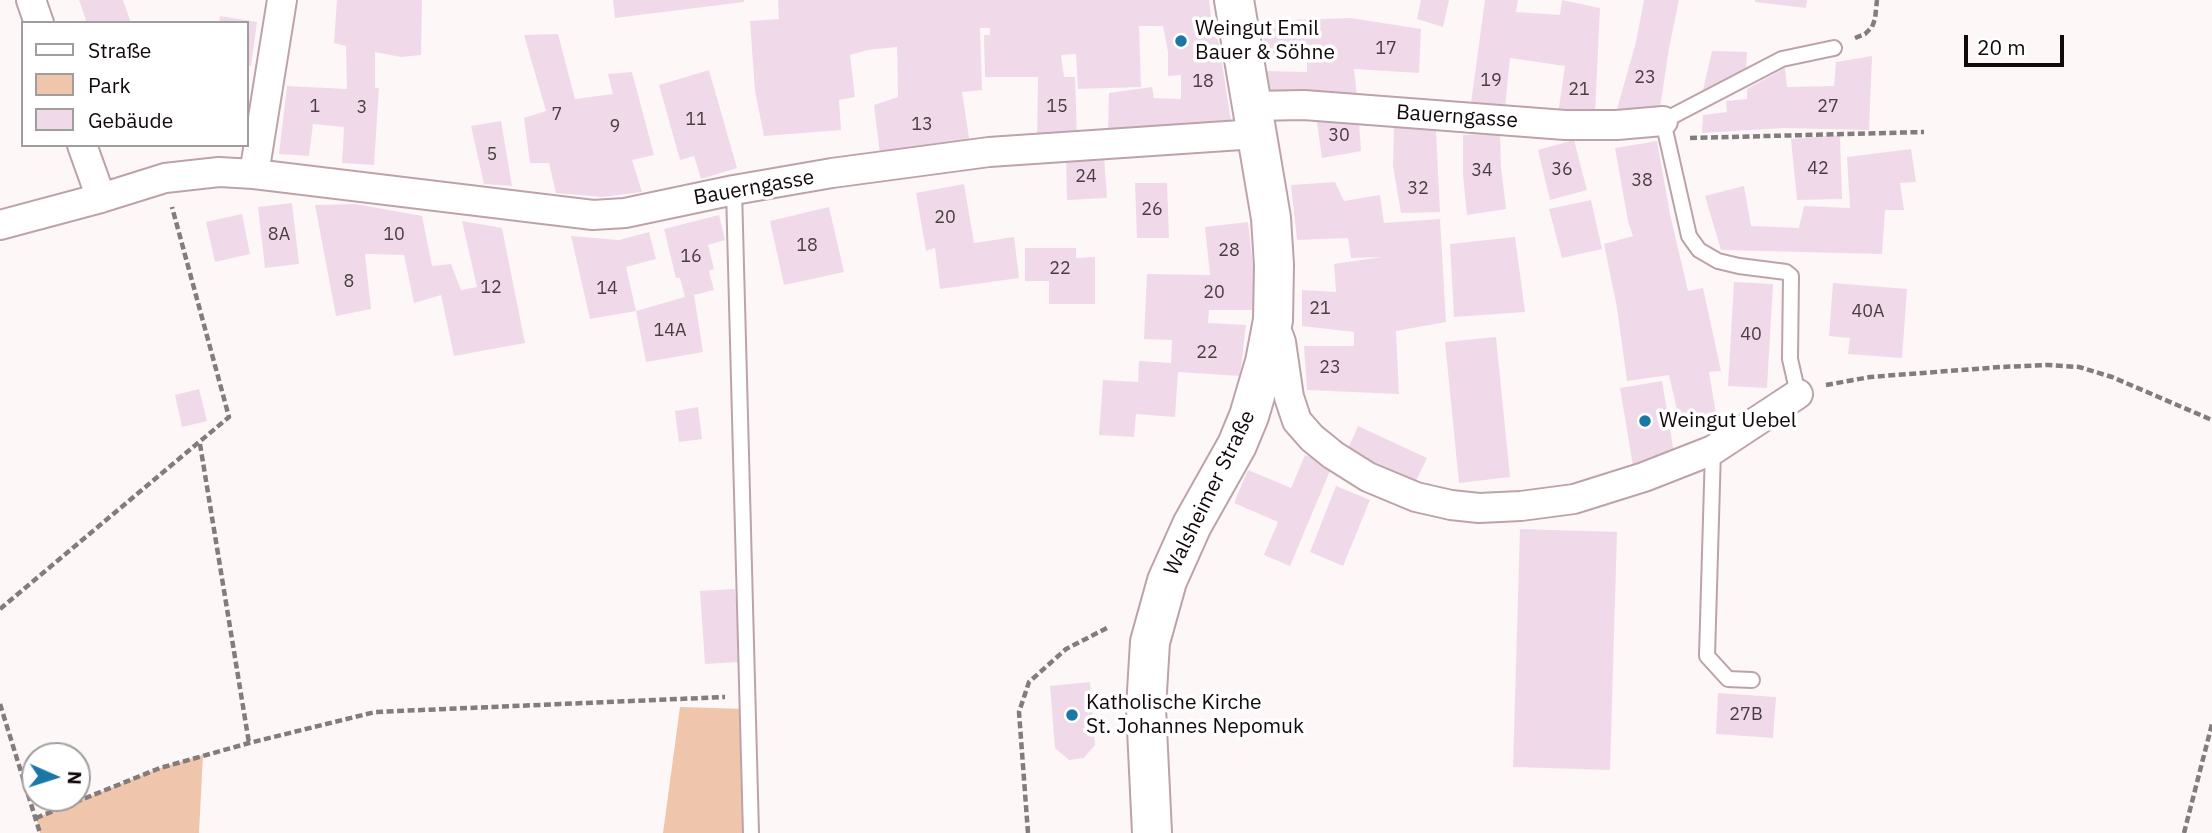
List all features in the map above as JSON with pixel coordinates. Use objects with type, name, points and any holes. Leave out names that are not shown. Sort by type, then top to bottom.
[{"type":"street","points":[[31,0],[38,21]]},
{"type":"street","points":[[254,173],[282,0]]},
{"type":"street","name":"Walsheimer Straße","points":[[1152,833],[1146,708],[1150,642],[1167,581],[1192,525],[1237,445],[1249,416],[1265,362],[1273,320],[1274,265],[1270,218],[1234,0]]},
{"type":"street","name":"Bauerngasse","points":[[0,225],[165,178],[219,172],[254,173],[593,215],[625,214],[734,190],[832,173],[1253,120],[1304,106],[1666,130]]},
{"type":"street","points":[[82,147],[88,202]]},
{"type":"street","name":"Walsheimer Straße","points":[[1273,320],[1281,342],[1289,397],[1297,421],[1312,438],[1368,477],[1416,497],[1479,508],[1574,499],[1644,477],[1713,450],[1798,394]]},
{"type":"lane","name":"Bauerngasse","points":[[1666,130],[1782,59],[1834,48]]},
{"type":"lane","points":[[1666,130],[1689,236],[1699,250],[1718,261],[1786,272],[1791,276],[1790,359],[1798,394]]},
{"type":"lane","points":[[734,190],[751,833]]},
{"type":"lane","points":[[1713,450],[1707,656],[1728,679],[1752,680]]},
{"type":"path","points":[[1834,48],[1865,34],[1872,27],[1877,0]]},
{"type":"path","points":[[1666,130],[1924,132]]},
{"type":"path","points":[[0,609],[229,417],[165,178]]},
{"type":"path","points":[[1798,394],[1838,381],[1870,376],[2048,365],[2079,367],[2112,377],[2212,420]]},
{"type":"path","points":[[200,444],[249,743]]},
{"type":"path","points":[[1028,833],[1019,712],[1029,682],[1066,649],[1109,628]]},
{"type":"path","points":[[36,818],[150,771],[375,712],[749,696]]},
{"type":"path","points":[[0,704],[40,833]]},
{"type":"path","points":[[2183,833],[2212,724]]},
{"type":"green space","points":[[680,707],[745,709],[746,833],[663,833]]},
{"type":"green space","points":[[203,755],[199,833],[40,833],[36,818],[51,812],[91,812],[91,796],[160,768]]},
{"type":"building","points":[[79,0],[123,0],[130,21],[86,21]]},
{"type":"building","points":[[337,0],[422,0],[421,55],[401,57],[375,52],[375,88],[379,88],[374,165],[342,163],[344,127],[313,124],[309,156],[279,154],[287,86],[347,89],[346,46],[334,43]]},
{"type":"building","points":[[613,0],[744,0],[744,2],[615,18]]},
{"type":"building","points":[[778,0],[1209,0],[1232,128],[1108,133],[1109,93],[1152,87],[1154,98],[1181,99],[1181,75],[1168,76],[1168,52],[1163,26],[1139,26],[1141,87],[1078,89],[1076,54],[1061,55],[1064,77],[1075,77],[1077,137],[1037,138],[1038,77],[985,77],[984,35],[990,35],[990,28],[980,28],[982,90],[962,92],[970,144],[880,154],[874,105],[898,97],[897,47],[850,55],[855,97],[839,100],[841,130],[764,136],[755,91],[750,21],[779,19]]},
{"type":"building","points":[[1421,0],[1449,0],[1443,27],[1417,19]]},
{"type":"building","points":[[1485,0],[1518,0],[1516,12],[1560,15],[1562,0],[1600,8],[1595,114],[1558,114],[1565,66],[1510,58],[1505,108],[1471,103]]},
{"type":"building","points":[[1644,0],[1679,0],[1660,108],[1617,109],[1636,42]]},
{"type":"building","points":[[1755,0],[1807,0],[1806,8]]},
{"type":"building","points":[[220,16],[257,22],[251,66],[248,65],[248,21],[219,21]]},
{"type":"building","points":[[1350,18],[1421,29],[1419,73],[1354,69],[1357,96],[1264,91],[1263,71],[1307,72],[1307,54],[1264,56],[1262,21]]},
{"type":"building","points":[[558,34],[575,99],[613,94],[608,74],[632,72],[654,155],[632,160],[642,192],[603,197],[556,193],[549,163],[530,163],[524,118],[546,111],[524,35]]},
{"type":"building","points":[[1712,51],[1747,52],[1746,70],[1703,90]]},
{"type":"building","points":[[1872,56],[1869,130],[1784,128],[1702,133],[1703,115],[1727,112],[1726,101],[1747,99],[1747,89],[1785,68],[1787,87],[1834,86],[1836,62]]},
{"type":"building","points":[[709,70],[737,168],[701,179],[694,156],[680,160],[659,85]]},
{"type":"building","points":[[1316,116],[1359,121],[1361,151],[1322,158]]},
{"type":"building","points":[[501,121],[512,186],[484,184],[471,126]]},
{"type":"building","points":[[1394,123],[1436,131],[1440,212],[1401,213],[1393,166]]},
{"type":"building","points":[[1500,133],[1506,209],[1467,215],[1463,135]]},
{"type":"building","points":[[1840,135],[1842,199],[1797,200],[1791,139]]},
{"type":"building","points":[[1574,140],[1587,190],[1550,200],[1538,150]]},
{"type":"building","points":[[1657,141],[1688,291],[1703,288],[1721,371],[1709,372],[1716,414],[1680,423],[1669,375],[1627,381],[1617,308],[1604,244],[1633,236],[1615,148]]},
{"type":"building","points":[[1911,149],[1916,182],[1900,183],[1904,210],[1885,210],[1882,254],[1721,250],[1705,196],[1744,186],[1751,226],[1799,228],[1804,206],[1850,208],[1847,157]]},
{"type":"building","points":[[1104,155],[1107,198],[1067,200],[1066,157]]},
{"type":"building","points":[[1335,182],[1344,201],[1380,195],[1384,223],[1440,219],[1446,322],[1396,331],[1399,394],[1307,390],[1304,346],[1354,346],[1354,332],[1302,326],[1302,290],[1336,292],[1334,264],[1382,257],[1351,258],[1348,238],[1297,240],[1291,185]]},
{"type":"building","points":[[1135,183],[1167,183],[1169,238],[1137,238]]},
{"type":"building","points":[[964,184],[974,243],[1014,237],[1019,278],[940,289],[935,248],[926,251],[916,193]]},
{"type":"building","points":[[1591,200],[1602,249],[1562,258],[1549,209]]},
{"type":"building","points":[[292,203],[299,264],[265,268],[258,207]]},
{"type":"building","points":[[356,204],[422,216],[432,266],[451,264],[461,290],[477,287],[462,221],[502,228],[525,343],[454,356],[441,295],[414,303],[404,255],[365,254],[371,309],[336,316],[315,205]]},
{"type":"building","points":[[829,207],[844,272],[784,285],[770,221]]},
{"type":"building","points":[[242,214],[250,254],[215,262],[206,222]]},
{"type":"building","points":[[719,215],[725,240],[708,245],[714,269],[709,271],[714,290],[694,295],[703,352],[646,362],[636,311],[685,297],[680,278],[676,278],[664,229]]},
{"type":"building","points":[[1248,222],[1254,275],[1254,310],[1209,310],[1208,323],[1246,325],[1240,376],[1178,372],[1175,417],[1136,414],[1134,437],[1099,435],[1103,380],[1138,382],[1139,361],[1171,363],[1172,340],[1144,339],[1147,274],[1210,275],[1205,227]]},
{"type":"building","points":[[649,232],[656,259],[626,267],[636,311],[590,319],[571,236],[619,240]]},
{"type":"building","points":[[1515,237],[1525,312],[1454,317],[1450,244]]},
{"type":"building","points":[[1025,248],[1076,248],[1076,258],[1095,257],[1095,304],[1049,304],[1049,281],[1025,281]]},
{"type":"building","points":[[1734,282],[1773,284],[1767,388],[1728,386]]},
{"type":"building","points":[[1833,283],[1907,289],[1902,358],[1848,354],[1850,338],[1829,336]]},
{"type":"building","points":[[1496,337],[1510,477],[1459,483],[1445,342]]},
{"type":"building","points":[[1662,381],[1675,459],[1633,466],[1620,388]]},
{"type":"building","points":[[199,389],[207,421],[182,427],[175,395]]},
{"type":"building","points":[[698,407],[702,439],[679,442],[675,411]]},
{"type":"building","points":[[1358,426],[1427,458],[1415,483],[1347,451]]},
{"type":"building","points":[[1305,455],[1332,466],[1290,566],[1264,555],[1278,522],[1234,503],[1248,470],[1291,488]]},
{"type":"building","points":[[1336,486],[1370,500],[1343,566],[1310,552]]},
{"type":"building","points":[[1520,529],[1617,532],[1610,770],[1513,767]]},
{"type":"building","points":[[735,589],[741,662],[705,664],[700,591]]},
{"type":"building","name":"Katholische Kirche St. Johannes Nepomuk","points":[[1090,682],[1095,745],[1084,758],[1069,760],[1055,748],[1050,686]]},
{"type":"building","points":[[1718,693],[1776,697],[1773,738],[1716,734]]},
{"type":"place","name":"Weingut Emil Bauer & Söhne","points":[[1181,41]]},
{"type":"place","name":"Weingut Uebel","points":[[1645,421]]},
{"type":"place","name":"Katholische Kirche St. Johannes Nepomuk","points":[[1072,715]]}]
